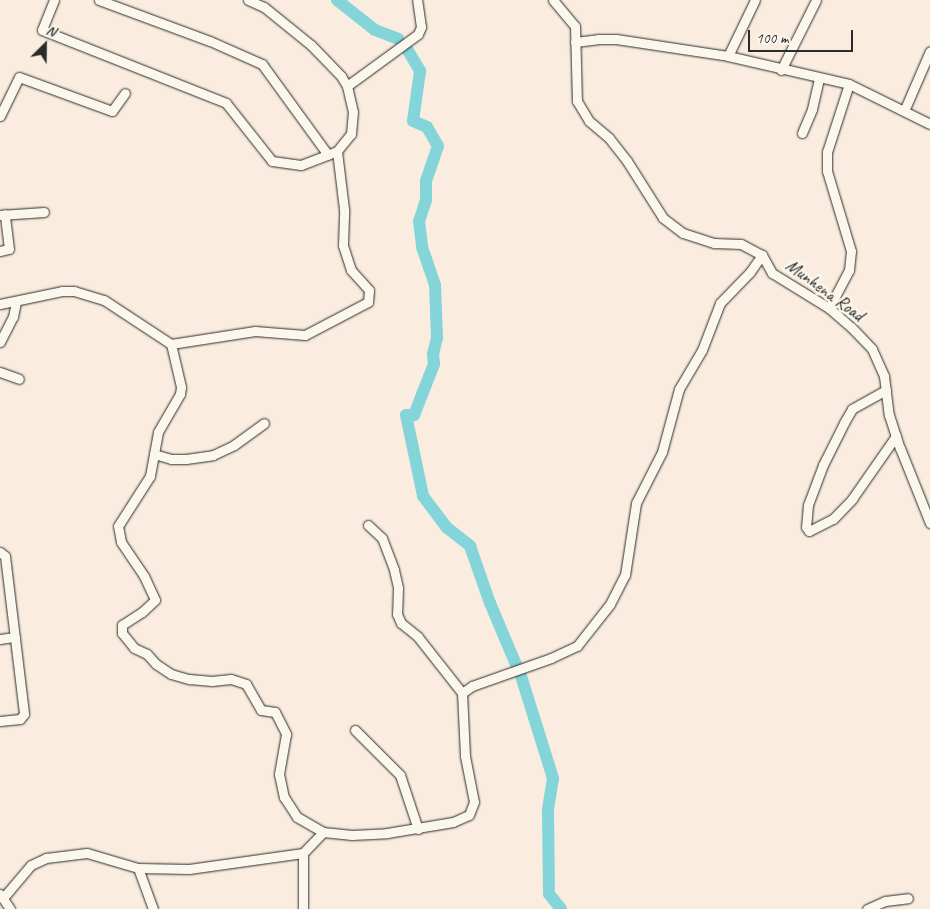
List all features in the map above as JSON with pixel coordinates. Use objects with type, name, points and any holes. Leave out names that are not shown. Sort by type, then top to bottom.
[{"type":"street","points":[[54,0],[42,30],[226,103],[272,162],[301,164],[337,151],[351,134],[353,112],[347,86],[341,76],[310,45],[264,7],[248,0]]},
{"type":"street","points":[[100,0],[210,41],[262,64],[328,155]]},
{"type":"street","points":[[347,86],[418,34],[421,28],[417,0]]},
{"type":"street","name":"Munhena Road","points":[[553,0],[575,26],[577,101],[589,121],[609,138],[627,160],[663,218],[683,233],[714,243],[742,244],[762,255],[772,273],[829,308],[872,349],[884,376],[889,415],[930,523]]},
{"type":"street","points":[[728,56],[755,0]]},
{"type":"street","points":[[781,70],[816,0]]},
{"type":"street","points":[[575,42],[598,38],[728,56],[781,70],[849,84],[930,124]]},
{"type":"street","points":[[904,111],[930,50]]},
{"type":"street","points":[[0,116],[19,77],[112,111],[125,93]]},
{"type":"street","points":[[802,134],[812,109],[819,78]]},
{"type":"street","points":[[829,308],[849,270],[851,251],[827,170],[827,152],[849,84]]},
{"type":"street","points":[[170,344],[255,331],[305,335],[368,302],[369,290],[352,270],[343,245],[344,209],[337,151]]},
{"type":"street","points":[[0,251],[9,249],[3,214],[44,212]]},
{"type":"street","points":[[462,693],[472,686],[537,664],[577,646],[610,604],[625,575],[636,503],[662,452],[679,389],[702,350],[720,303],[750,272],[762,255]]},
{"type":"street","points":[[0,304],[62,291],[74,291],[104,300],[170,344],[181,387],[180,394],[158,432],[150,476],[118,526],[122,542],[144,576],[155,600],[142,612],[122,625],[122,632],[134,648],[148,654],[171,674],[212,681],[231,679],[246,684],[261,710],[275,712],[286,734],[280,774],[284,797],[297,818],[323,832],[352,835],[418,829],[454,822],[469,815],[474,802],[465,756],[462,693],[418,637],[402,623],[397,614],[398,588],[394,570],[382,538],[368,525]]},
{"type":"street","points":[[0,342],[13,317],[16,302]]},
{"type":"street","points":[[0,372],[19,379]]},
{"type":"street","points":[[886,390],[852,409],[844,423],[823,465],[808,505],[806,527],[809,531],[833,519],[852,499],[896,436]]},
{"type":"street","points":[[154,454],[171,459],[186,460],[214,455],[234,445],[264,423]]},
{"type":"street","points":[[0,552],[5,556],[24,714],[20,719],[0,721]]},
{"type":"street","points":[[0,639],[15,637]]},
{"type":"street","points":[[356,730],[400,776],[418,829]]},
{"type":"street","points":[[10,909],[2,896],[31,865],[46,858],[87,853],[138,868],[189,869],[303,853],[323,832]]},
{"type":"street","points":[[303,853],[303,909]]},
{"type":"street","points":[[138,868],[153,909]]},
{"type":"street","points":[[867,909],[885,901],[908,898]]},
{"type":"waterway","points":[[337,0],[375,30],[398,39]]},
{"type":"waterway","points":[[407,49],[420,71],[413,121],[427,127],[438,146],[426,181],[426,200],[419,221],[422,247],[435,285],[437,338],[433,354],[434,364],[414,415],[406,415],[423,496],[446,527],[470,546],[490,603],[517,667]]},
{"type":"waterway","points":[[521,676],[553,778],[548,811],[549,894],[561,909]]}]
